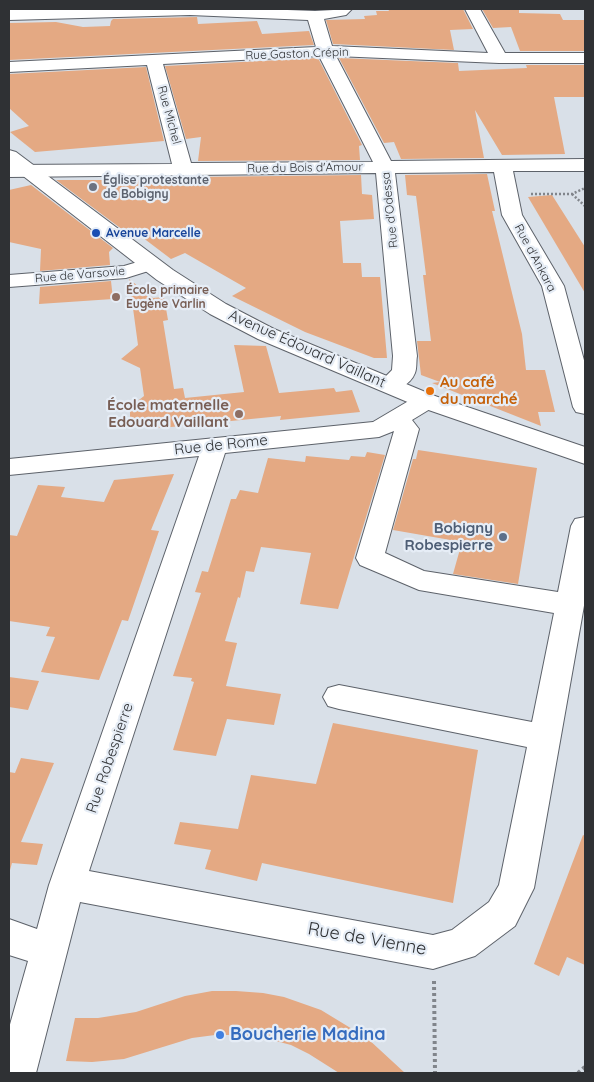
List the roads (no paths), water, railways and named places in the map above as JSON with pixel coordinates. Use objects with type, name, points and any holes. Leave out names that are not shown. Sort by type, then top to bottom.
[{"type":"street","points":[[9,15],[103,10],[204,9],[314,16],[341,12],[344,9]]},
{"type":"street","points":[[473,9],[499,58]]},
{"type":"street","name":"Rue d'Odessa","points":[[314,16],[325,52],[386,167],[404,356],[404,372],[389,385]]},
{"type":"street","name":"Rue Gaston Crépin","points":[[9,67],[325,52],[499,58],[585,58]]},
{"type":"street","name":"Rue Michel","points":[[154,60],[183,169]]},
{"type":"street","name":"Avenue Édouard Vaillant","points":[[9,156],[17,170],[46,182],[151,264],[218,310],[266,334],[426,401],[585,456]]},
{"type":"street","name":"Rue du Bois d'Amour","points":[[17,170],[585,165]]},
{"type":"street","name":"Rue d'Ankara","points":[[502,166],[512,215],[553,286],[576,337],[585,407]]},
{"type":"street","name":"Rue de Varsovie","points":[[9,281],[126,272],[151,264]]},
{"type":"street","name":"Rue de Rome","points":[[9,467],[378,429],[426,401]]},
{"type":"street","points":[[397,418],[408,429],[370,558],[420,580],[570,605]]},
{"type":"street","name":"Rue Robespierre","points":[[16,1073],[67,885],[215,446]]},
{"type":"street","name":"Rue de Vienne","points":[[67,885],[96,888],[433,952],[462,944],[502,914],[516,888],[585,526]]},
{"type":"street","points":[[339,697],[545,738]]},
{"type":"street","points":[[9,936],[14,940],[49,950]]},
{"type":"place","name":"Église protestante de Bobigny","points":[[93,187]]},
{"type":"place","name":"Avenue Marcelle","points":[[96,233]]},
{"type":"place","name":"École primaire Eugène Varlin","points":[[116,297]]},
{"type":"place","name":"Au café du marché","points":[[430,391]]},
{"type":"place","name":"École maternelle Edouard Vaillant","points":[[239,414]]},
{"type":"place","name":"Bobigny Robespierre","points":[[503,537]]},
{"type":"place","name":"Boucherie Madina","points":[[220,1035]]}]
